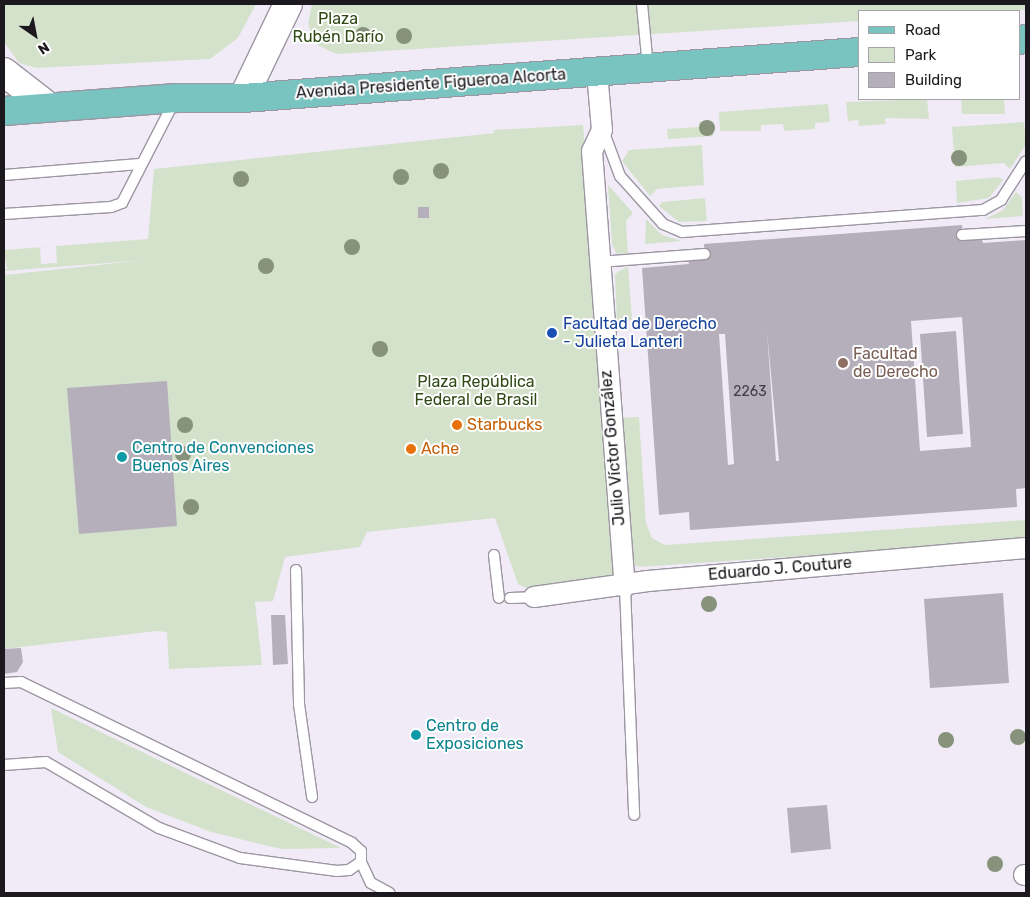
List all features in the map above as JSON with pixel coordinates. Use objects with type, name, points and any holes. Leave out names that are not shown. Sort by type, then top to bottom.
[{"type":"main road","points":[[243,98],[288,4]]},
{"type":"main road","name":"Avenida Presidente Figueroa Alcorta","points":[[4,111],[176,98],[243,98],[858,52]]},
{"type":"main road","points":[[4,72],[49,107]]},
{"type":"street","name":"Julio Víctor González","points":[[596,72],[602,130],[592,151],[624,587]]},
{"type":"street","name":"Eduardo J. Couture","points":[[534,597],[624,587],[648,581],[1026,548]]},
{"type":"lane","points":[[642,4],[648,68]]},
{"type":"lane","points":[[4,214],[111,208],[127,198],[140,164],[176,98]]},
{"type":"lane","points":[[602,130],[620,176],[663,224],[682,232],[983,210],[1001,200],[1026,161]]},
{"type":"lane","points":[[4,174],[140,164]]},
{"type":"lane","points":[[962,236],[1026,231]]},
{"type":"lane","points":[[599,262],[704,254]]},
{"type":"lane","points":[[494,555],[498,598]]},
{"type":"lane","points":[[296,570],[299,704],[312,797]]},
{"type":"lane","points":[[624,587],[634,815]]},
{"type":"lane","points":[[510,598],[534,597]]},
{"type":"lane","points":[[4,683],[21,682],[344,838],[359,847],[361,862],[371,883],[390,893]]},
{"type":"lane","points":[[4,765],[46,762],[159,828],[240,858],[337,871],[349,870],[361,862]]},
{"type":"green space","points":[[4,4],[256,4],[238,38],[210,59],[37,68],[19,63],[4,42]]},
{"type":"green space","name":"Plaza Rubén Darío","points":[[312,4],[1026,4],[1026,10],[858,10],[858,21],[337,54],[319,46],[312,36],[308,24]]},
{"type":"green space","points":[[927,100],[929,119],[885,118],[886,124],[859,126],[858,120],[848,121],[846,102]]},
{"type":"green space","points":[[961,100],[1004,100],[1005,114],[962,114]]},
{"type":"green space","points":[[828,104],[830,122],[815,123],[815,129],[784,131],[783,124],[761,125],[761,131],[720,131],[719,112]]},
{"type":"green space","points":[[712,121],[713,136],[668,139],[667,129],[699,127],[699,122]]},
{"type":"green space","points":[[1024,122],[1026,144],[1010,169],[1004,163],[955,167],[952,127]]},
{"type":"green space","name":"Plaza República Federal de Brasil","points":[[583,125],[622,580],[532,591],[518,584],[495,518],[367,532],[360,547],[285,557],[273,601],[255,602],[262,665],[169,669],[167,632],[157,631],[4,649],[4,275],[146,260],[4,271],[7,269],[4,250],[40,247],[41,264],[57,263],[56,246],[148,239],[154,169],[495,133],[493,130]]},
{"type":"green space","points":[[702,145],[704,185],[657,189],[650,196],[622,161],[629,150]]},
{"type":"green space","points":[[999,177],[1003,180],[989,198],[957,203],[956,181]]},
{"type":"green space","points":[[608,185],[633,213],[626,221],[628,255],[616,253],[612,244]]},
{"type":"green space","points":[[1016,192],[1022,197],[1023,216],[985,219],[1003,210]]},
{"type":"green space","points":[[705,198],[707,221],[679,222],[659,206],[662,202]]},
{"type":"green space","points":[[646,219],[662,235],[682,241],[645,244]]},
{"type":"green space","points":[[628,266],[632,320],[617,321],[615,274]]},
{"type":"green space","points":[[639,417],[646,523],[652,538],[665,545],[1026,520],[1026,541],[639,567],[633,564],[618,418]]},
{"type":"green space","points":[[51,708],[341,848],[281,849],[211,832],[146,807],[58,752]]},
{"type":"building","points":[[418,207],[429,207],[429,218],[418,218]]},
{"type":"building","name":"Facultad de Derecho","points":[[962,225],[963,240],[982,239],[983,243],[1026,240],[1026,488],[1016,489],[1017,507],[690,530],[689,512],[659,515],[642,268],[689,264],[688,260],[705,259],[704,244]],"holes":[[[962,317],[971,447],[920,451],[911,321]],[[767,331],[779,461],[776,461]],[[719,334],[725,334],[734,464],[728,465]]]},
{"type":"building","name":"Facultad de Derecho","points":[[956,331],[963,434],[927,437],[920,334]]},
{"type":"building","name":"Centro de Convenciones Buenos Aires","points":[[167,381],[177,526],[79,534],[67,388]]},
{"type":"building","points":[[1003,593],[1009,683],[930,688],[924,599]]},
{"type":"building","points":[[271,615],[285,615],[288,664],[273,665]]},
{"type":"building","points":[[21,648],[23,662],[17,672],[4,674],[4,649]]},
{"type":"building","points":[[827,805],[831,849],[791,853],[787,808]]},
{"type":"place","name":"Facultad de Derecho - Julieta Lanteri","points":[[552,333]]},
{"type":"place","name":"Facultad de Derecho","points":[[843,363]]},
{"type":"place","name":"Starbucks","points":[[457,425]]},
{"type":"place","name":"Ache","points":[[411,449]]},
{"type":"place","name":"Centro de Convenciones Buenos Aires","points":[[122,457]]},
{"type":"place","name":"Centro de Exposiciones","points":[[416,735]]}]
